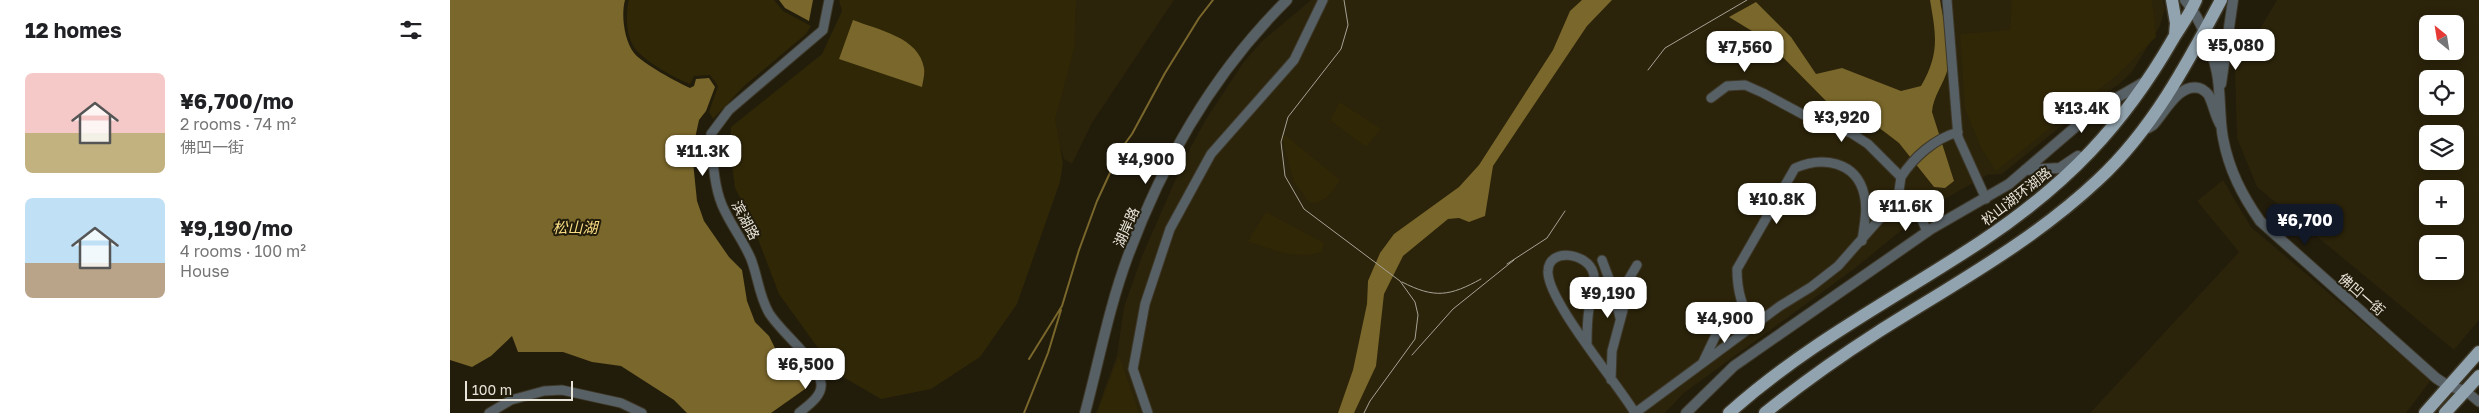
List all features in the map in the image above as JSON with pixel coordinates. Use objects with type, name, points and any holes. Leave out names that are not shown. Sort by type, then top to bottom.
[{"type":"main road","points":[[2172,0],[2176,23],[2174,37]]},
{"type":"main road","points":[[1765,413],[1814,374],[1996,261],[2054,218],[2099,179],[2139,134],[2178,78],[2204,34],[2221,0]]},
{"type":"main road","name":"松山湖环湖路","points":[[1729,413],[1800,354],[1982,241],[2039,199],[2082,162],[2114,128],[2174,37],[2191,5]]},
{"type":"main road","points":[[2425,413],[2479,352]]},
{"type":"main road","points":[[2445,413],[2479,376]]},
{"type":"street","name":"滨湖路","points":[[799,413],[816,396],[820,390],[821,383],[812,365],[770,315],[759,293],[751,260],[735,233],[718,195],[711,134],[729,110],[823,30],[829,0]]},
{"type":"street","name":"湖岸路","points":[[1085,413],[1103,333],[1128,255],[1169,164],[1199,108],[1216,84],[1250,39],[1287,0]]},
{"type":"street","points":[[1148,413],[1133,369],[1145,304],[1170,229],[1211,154],[1294,60],[1323,0]]},
{"type":"street","points":[[1947,0],[1958,132],[1986,199]]},
{"type":"street","name":"佛凹一街","points":[[2179,0],[2191,5],[2204,34],[2217,73],[2222,127],[2230,169],[2243,196],[2260,221],[2335,289],[2448,386],[2466,391]]},
{"type":"street","points":[[2218,92],[2224,69],[2228,23],[2233,0]]},
{"type":"street","points":[[1686,413],[1734,366],[1927,232],[1986,199],[2025,170],[2094,111],[2147,80]]},
{"type":"street","points":[[1711,98],[1727,86],[1745,85],[1817,122],[1851,134],[1868,144],[1901,177]]},
{"type":"street","points":[[2139,134],[2153,125],[2182,89],[2192,87],[2202,88],[2210,96],[2213,112],[2222,127]]},
{"type":"street","points":[[2025,170],[2053,169],[2066,166],[2076,159],[2120,110],[2136,96]]},
{"type":"street","points":[[1587,344],[1588,310],[1594,274],[1591,265],[1584,259],[1571,254],[1554,259],[1548,266],[1548,277],[1556,296],[1587,344],[1611,380],[1635,413],[1780,306],[1811,287],[1838,266],[1898,198],[1901,177],[1907,168],[1924,150],[1946,135],[1958,132]]},
{"type":"street","points":[[1754,327],[1745,312],[1737,286],[1736,269],[1795,168],[1813,162],[1827,161],[1842,165],[1852,173],[1864,194],[1866,211],[1862,241]]},
{"type":"street","points":[[1898,198],[1921,217],[1927,232]]},
{"type":"street","points":[[1602,260],[1614,292],[1620,321]]},
{"type":"street","points":[[1611,380],[1612,351],[1627,282],[1637,265]]},
{"type":"street","points":[[1702,365],[1726,314]]},
{"type":"street","points":[[489,413],[511,400],[544,391],[562,390],[621,404],[642,413]]},
{"type":"street","points":[[2466,391],[2479,402]]},
{"type":"shaded area","points":[[629,0],[774,0],[783,11],[811,26],[806,34],[744,86],[713,119],[709,112],[718,86],[710,75],[694,76],[690,84],[643,57],[634,47],[629,34],[627,12]]},
{"type":"shaded area","points":[[839,0],[1076,0],[1074,49],[1055,119],[1063,163],[1060,182],[1017,304],[980,357],[931,389],[881,399],[836,373],[779,294],[748,213],[735,188],[730,150],[731,127],[822,54],[842,11]]},
{"type":"shaded area","points":[[1011,0],[1174,0],[1092,123],[1072,164],[1064,159]]},
{"type":"shaded area","points":[[1311,0],[2163,0],[2165,9],[2160,26],[2132,72],[2118,85],[2090,103],[2002,174],[1987,175],[1929,208],[1854,269],[1684,393],[1665,413],[1096,413],[1117,355],[1124,307],[1142,256],[1185,158],[1206,119],[1243,63],[1261,42]]},
{"type":"shaded area","points":[[2012,0],[2152,0],[2156,37],[2116,76],[1996,171],[1981,148],[1965,109],[1960,34],[2010,30]]},
{"type":"shaded area","points":[[2277,0],[2479,0],[2479,320],[2454,350],[2257,187],[2237,138],[2235,71]]},
{"type":"shaded area","points":[[1340,102],[1381,129],[1366,147],[1330,120]]},
{"type":"shaded area","points":[[1285,135],[1340,180],[1324,199],[1316,203],[1310,203],[1294,182],[1282,138]]},
{"type":"shaded area","points":[[2223,180],[2251,227],[2431,380],[2406,413],[2090,413],[2239,252],[2197,201]]},
{"type":"shaded area","points":[[1266,212],[1324,243],[1322,252],[1303,255],[1284,253],[1248,241]]},
{"type":"shaded area","points":[[1119,356],[1139,413],[1097,413]]},
{"type":"water","name":"松山湖","points":[[450,0],[625,0],[623,20],[626,34],[631,48],[638,57],[660,72],[690,88],[694,86],[696,79],[709,78],[715,87],[706,111],[699,120],[692,152],[697,201],[704,221],[729,257],[742,270],[747,301],[755,322],[769,336],[776,350],[793,373],[803,376],[806,385],[805,389],[771,413],[687,413],[674,400],[621,366],[592,362],[563,352],[518,352],[512,336],[491,356],[472,367],[450,360]]},
{"type":"water","points":[[779,0],[813,0],[809,21],[785,8]]},
{"type":"water","points":[[1582,0],[1612,0],[1587,26],[1493,166],[1485,216],[1469,222],[1459,218],[1448,219],[1403,256],[1384,294],[1376,366],[1354,413],[1338,413],[1353,370],[1367,304],[1368,281],[1380,253],[1394,234],[1459,187],[1479,165],[1553,50],[1570,11]]},
{"type":"water","points":[[1930,0],[1940,0],[1949,51],[1948,68],[1934,101],[1932,112],[1954,181],[1945,188],[1934,187],[1899,143],[1860,114],[1828,103],[1765,39],[1729,17],[1756,2],[1791,37],[1816,74],[1842,68],[1901,91],[1921,86],[1931,64],[1934,54],[1935,34]]},
{"type":"water","points":[[853,20],[896,36],[914,49],[921,57],[924,68],[922,87],[839,59]]},
{"type":"waterway","points":[[1029,359],[1062,306],[1079,250],[1097,201],[1121,149],[1132,134],[1165,73],[1199,18],[1213,0]]},
{"type":"waterway","points":[[1024,413],[1048,353],[1061,310]]},
{"type":"tram line","points":[[1344,0],[1348,25],[1341,49],[1288,117],[1281,142],[1285,176],[1304,209],[1400,281],[1415,302],[1418,315],[1415,339],[1370,401],[1364,413]]},
{"type":"tram line","points":[[1648,70],[1665,48],[1747,0]]},
{"type":"tram line","points":[[1507,264],[1547,238],[1565,211]]},
{"type":"tram line","points":[[1412,355],[1453,309],[1514,260]]},
{"type":"tram line","points":[[1402,282],[1424,291],[1442,293],[1460,289],[1481,279]]}]
